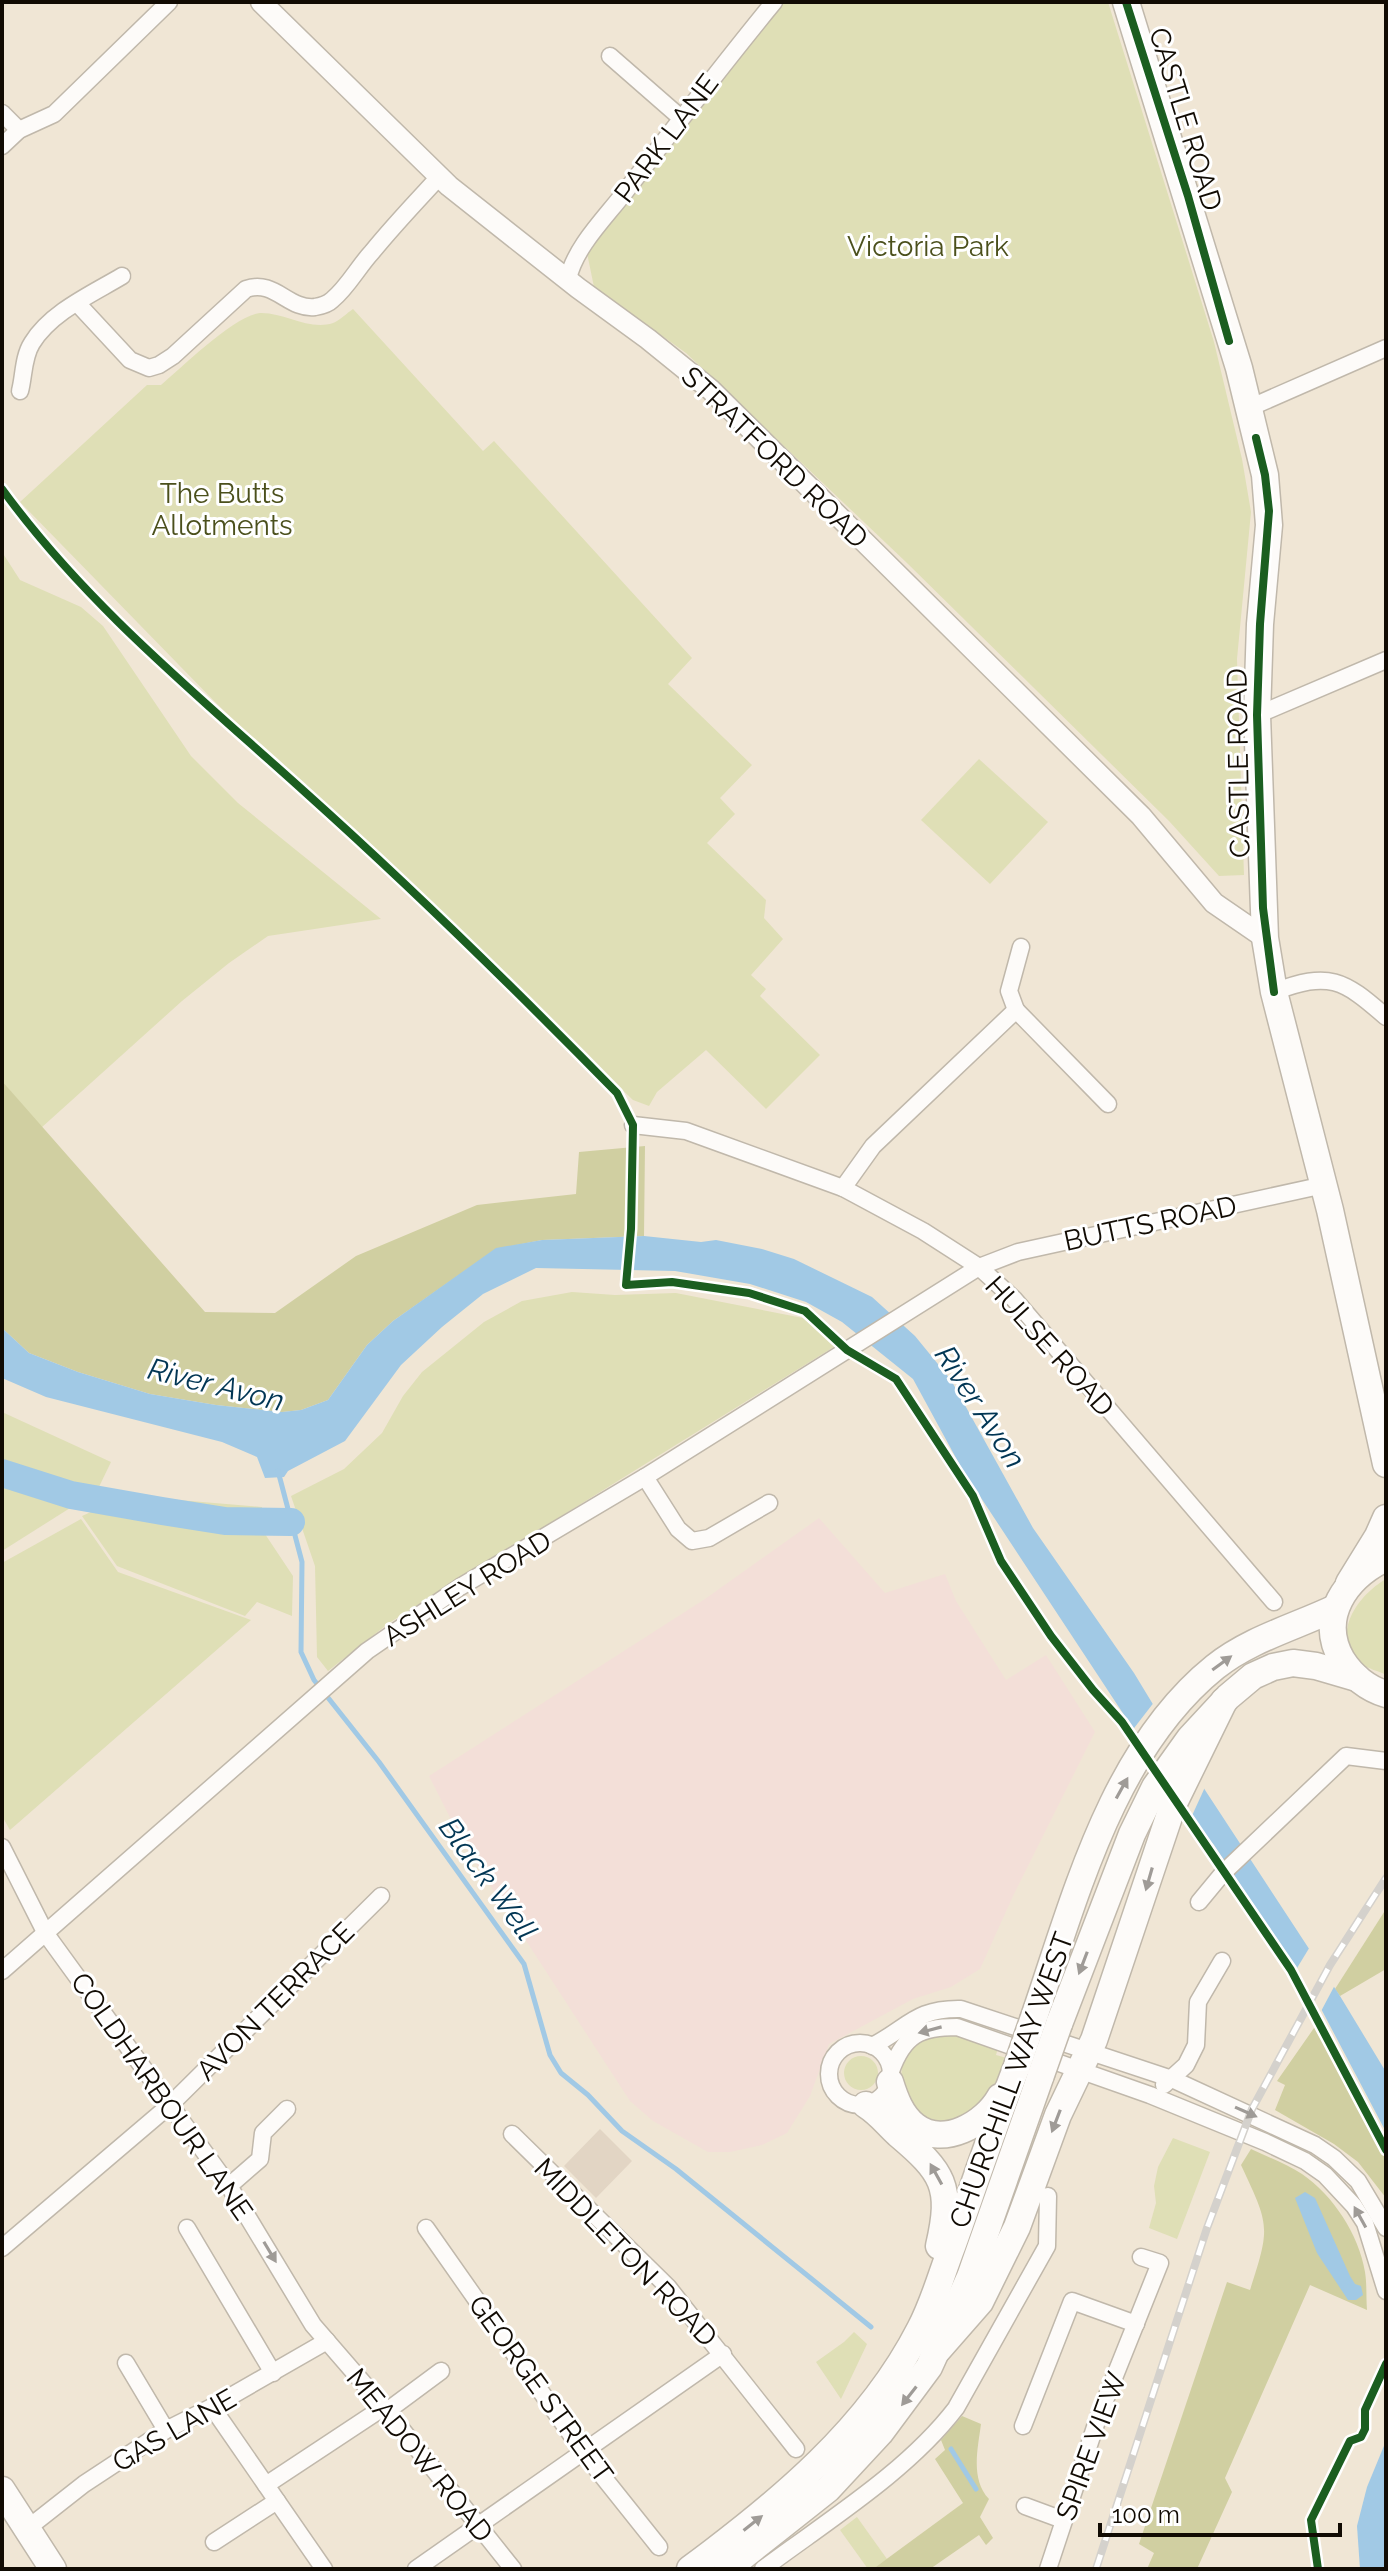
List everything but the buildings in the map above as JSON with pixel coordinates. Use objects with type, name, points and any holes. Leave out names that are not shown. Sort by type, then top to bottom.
[{"type":"main road","name":"CASTLE ROAD","points":[[1126,2],[1180,170],[1249,408],[1265,475],[1269,511],[1257,715],[1265,938],[1274,992],[1324,1185],[1386,1464]]},
{"type":"main road","points":[[1384,1695],[1357,1678],[1346,1666],[1335,1645],[1332,1624],[1335,1608],[1386,1518]]},
{"type":"main road","points":[[1349,1583],[1386,1558]]},
{"type":"main road","name":"CHURCHILL WAY WEST","points":[[727,2569],[828,2489],[880,2433],[918,2384],[938,2350],[970,2277],[1025,2071],[1034,2017],[1088,1860],[1113,1804],[1139,1757],[1167,1718],[1215,1667],[1249,1644],[1335,1608]]},
{"type":"main road","points":[[938,2350],[980,2302],[1017,2227],[1058,2115],[1085,2061],[1164,1796],[1195,1745],[1224,1701],[1253,1676],[1273,1667],[1293,1663],[1316,1666],[1357,1678]]},
{"type":"main road","name":"CHURCHILL WAY WEST","points":[[690,2569],[759,2518],[816,2466],[866,2411],[920,2329],[1025,2071],[1059,2024],[1132,1834],[1164,1796]]},
{"type":"main road","points":[[891,2077],[901,2110],[915,2126],[944,2135],[962,2130],[994,2108],[1025,2071]]},
{"type":"main road","points":[[866,2105],[935,2168],[944,2193],[939,2244],[887,2380]]},
{"type":"main road","points":[[2,2490],[53,2569]]},
{"type":"street","points":[[2,146],[19,130],[54,114],[169,2]]},
{"type":"street","name":"STRATFORD ROAD","points":[[261,2],[439,177],[678,363],[732,411],[1141,816],[1214,903],[1265,938]]},
{"type":"street","name":"PARK LANE","points":[[568,279],[571,265],[681,118],[774,2]]},
{"type":"street","points":[[610,56],[681,118]]},
{"type":"street","points":[[2,113],[19,130]]},
{"type":"street","points":[[77,303],[130,360],[149,368],[159,365],[173,356],[246,289],[271,288],[304,307],[313,308],[331,302],[371,252],[439,177]]},
{"type":"street","points":[[20,391],[27,355],[41,332],[77,303],[122,276]]},
{"type":"street","points":[[1249,408],[1386,348]]},
{"type":"street","points":[[1257,715],[1386,660]]},
{"type":"street","points":[[1021,947],[1009,991],[1016,1010],[1108,1104]]},
{"type":"street","points":[[1274,992],[1308,981],[1332,980],[1343,984],[1385,1015]]},
{"type":"street","points":[[843,1188],[873,1146],[1016,1010]]},
{"type":"street","name":"HULSE ROAD","points":[[633,1125],[686,1131],[843,1188],[923,1231],[979,1267],[1014,1299],[1274,1602]]},
{"type":"street","name":"BUTTS ROAD","points":[[979,1267],[1018,1252],[1324,1185]]},
{"type":"street","name":"ASHLEY ROAD","points":[[2,1971],[367,1651],[460,1587],[645,1477],[979,1267]]},
{"type":"street","points":[[645,1477],[678,1529],[692,1541],[709,1538],[769,1503]]},
{"type":"street","points":[[1199,1902],[1225,1871],[1346,1756],[1386,1761]]},
{"type":"street","name":"COLDHARBOUR LANE","points":[[2,1847],[46,1934],[229,2186],[313,2325],[327,2341]]},
{"type":"street","name":"AVON TERRACE","points":[[2,2248],[170,2105],[381,1896]]},
{"type":"street","points":[[1150,2095],[1186,2065],[1196,2045],[1198,2002],[1222,1961]]},
{"type":"street","points":[[872,2046],[907,2022],[933,2010],[961,2009],[1085,2061],[1150,2095],[1305,2161],[1325,2175],[1354,2206],[1365,2223],[1386,2291]]},
{"type":"street","points":[[891,2077],[885,2056],[872,2046],[854,2044],[836,2055],[829,2075],[840,2098],[856,2105],[866,2105],[881,2097],[891,2077],[898,2052],[911,2037],[924,2030],[957,2027],[1085,2061],[1172,2079],[1315,2145],[1334,2158],[1358,2181],[1386,2228]]},
{"type":"street","points":[[229,2186],[260,2159],[263,2133],[287,2109]]},
{"type":"street","name":"MIDDLETON ROAD","points":[[512,2134],[668,2287],[796,2449]]},
{"type":"street","points":[[763,2569],[902,2463],[942,2427],[956,2408],[1047,2246],[1048,2196]]},
{"type":"street","points":[[187,2228],[273,2373]]},
{"type":"street","name":"GEORGE STREET","points":[[426,2228],[584,2453],[659,2547]]},
{"type":"street","name":"SPIRE VIEW","points":[[1048,2569],[1098,2418],[1160,2263],[1141,2257]]},
{"type":"street","points":[[1023,2426],[1072,2301],[1136,2324]]},
{"type":"street","name":"GAS LANE","points":[[28,2528],[84,2484],[166,2430],[327,2341]]},
{"type":"street","name":"MEADOW ROAD","points":[[327,2341],[513,2569]]},
{"type":"street","points":[[416,2569],[723,2354]]},
{"type":"street","points":[[126,2363],[166,2430]]},
{"type":"street","points":[[266,2485],[441,2371]]},
{"type":"street","points":[[212,2407],[324,2569]]},
{"type":"street","points":[[214,2542],[277,2501]]},
{"type":"street","points":[[1025,2506],[1063,2520]]},
{"type":"shaded area","points":[[819,1518],[885,1593],[945,1574],[956,1601],[1006,1680],[1046,1655],[1095,1732],[980,1969],[951,1987],[913,1999],[829,2044],[810,2096],[787,2133],[762,2145],[730,2152],[708,2152],[653,2121],[630,2101],[464,1845],[429,1776],[705,1599]]},
{"type":"shaded area","points":[[600,2129],[632,2161],[596,2198],[564,2166]]},
{"type":"green space","name":"Victoria Park","points":[[783,2],[1108,2],[1214,342],[1242,459],[1251,512],[1237,659],[1244,875],[1219,876],[1169,821],[907,563],[686,353],[594,287],[587,253]]},
{"type":"green space","name":"The Butts Allotments","points":[[353,309],[483,451],[494,441],[692,658],[668,684],[752,765],[720,798],[735,814],[707,843],[766,900],[764,918],[783,939],[751,975],[766,989],[760,996],[820,1055],[766,1109],[706,1050],[657,1092],[649,1106],[633,1100],[217,704],[20,502],[147,385],[161,385],[209,343],[249,316],[269,313],[324,325],[335,322]]},
{"type":"green space","points":[[2,552],[20,580],[81,607],[103,626],[191,756],[238,803],[381,919],[268,936],[182,1001],[41,1128],[2,1081]]},
{"type":"green space","points":[[979,759],[1048,822],[990,884],[921,820]]},
{"type":"green space","points":[[2,1081],[205,1312],[275,1313],[356,1256],[477,1205],[576,1194],[579,1152],[645,1146],[644,1236],[542,1240],[496,1249],[393,1321],[367,1345],[328,1400],[301,1410],[282,1412],[150,1394],[29,1353],[2,1328]]},
{"type":"green space","points":[[572,1292],[615,1295],[676,1293],[803,1318],[837,1345],[389,1623],[328,1671],[317,1657],[315,1566],[291,1496],[344,1469],[382,1433],[403,1396],[422,1372],[484,1322],[522,1301]]},
{"type":"green space","points":[[2,1412],[111,1462],[97,1491],[2,1551]]},
{"type":"green space","points":[[143,1497],[262,1507],[263,1531],[293,1576],[292,1616],[257,1602],[245,1616],[117,1566],[82,1516],[115,1501]]},
{"type":"green space","points":[[81,1519],[118,1572],[251,1620],[10,1830],[2,1816],[2,1563]]},
{"type":"green space","points":[[1386,1579],[1386,1675],[1364,1666],[1352,1653],[1347,1641],[1347,1629],[1357,1606]]},
{"type":"green space","points":[[1386,1909],[1386,1969],[1340,1996],[1335,1989]]},
{"type":"green space","points":[[1321,2018],[1386,2142],[1386,2198],[1358,2162],[1334,2144],[1275,2110],[1285,2085],[1277,2081]]},
{"type":"green space","points":[[953,2032],[998,2048],[996,2055],[1007,2058],[996,2088],[962,2123],[926,2121],[904,2092],[902,2067],[909,2052],[922,2040]]},
{"type":"green space","points":[[861,2056],[873,2061],[878,2073],[873,2085],[861,2090],[849,2085],[844,2073],[849,2061]]},
{"type":"green space","points":[[1173,2138],[1210,2152],[1177,2239],[1149,2228],[1156,2203],[1154,2186],[1158,2167]]},
{"type":"green space","points":[[1251,2149],[1302,2174],[1334,2204],[1351,2230],[1362,2258],[1367,2310],[1310,2285],[1225,2478],[1232,2492],[1197,2569],[1147,2569],[1154,2553],[1139,2544],[1227,2282],[1250,2290],[1261,2252],[1264,2238],[1262,2214],[1241,2165]]},
{"type":"green space","points":[[854,2332],[867,2344],[841,2399],[816,2362]]},
{"type":"green space","points":[[962,2416],[981,2424],[977,2473],[989,2499],[980,2517],[993,2538],[986,2545],[979,2535],[930,2569],[873,2569],[963,2503],[935,2459],[945,2450],[941,2440]]},
{"type":"green space","points":[[857,2517],[887,2559],[873,2569],[868,2569],[840,2530]]},
{"type":"water","points":[[644,1236],[701,1242],[716,1240],[794,1259],[872,1297],[915,1336],[951,1380],[1033,1528],[1134,1673],[1205,1790],[1386,2072],[1386,2132],[1318,2003],[962,1469],[913,1379],[842,1322],[806,1302],[750,1284],[675,1271],[536,1268],[483,1294],[442,1327],[401,1365],[345,1441],[288,1471],[284,1477],[265,1478],[257,1457],[222,1442],[46,1397],[2,1378],[2,1328],[29,1353],[150,1394],[282,1412],[301,1410],[328,1400],[367,1345],[393,1321],[496,1248],[542,1240]]},
{"type":"water","points":[[1305,2192],[1315,2198],[1350,2276],[1355,2284],[1361,2286],[1363,2295],[1356,2300],[1348,2300],[1317,2253],[1295,2198]]},
{"type":"water","points":[[1386,2441],[1386,2569],[1360,2569],[1357,2526],[1367,2487]]},
{"type":"pier","points":[[1155,1701],[1206,1785],[1190,1820],[1131,1732]]},
{"type":"pier","points":[[1311,1945],[1336,1983],[1319,2015],[1294,1973]]},
{"type":"waterway","name":"Black Well","points":[[278,1471],[302,1562],[301,1652],[314,1680],[379,1762],[524,1964],[550,2055],[561,2073],[588,2095],[622,2131],[676,2169],[871,2327]]},
{"type":"waterway","points":[[2,1473],[71,1495],[162,1511],[225,1521],[291,1522]]},
{"type":"waterway","points":[[951,2449],[976,2489]]},
{"type":"railway","points":[[1096,2569],[1207,2228],[1252,2109],[1330,1965],[1386,1878]]},
{"type":"cycle path","points":[[1126,2],[1188,196],[1229,341]]},
{"type":"cycle path","points":[[1256,438],[1269,511],[1257,715],[1263,908],[1274,992]]},
{"type":"cycle path","points":[[2,489],[70,572],[146,649],[425,903],[617,1093],[633,1125],[631,1229],[626,1285],[672,1282],[749,1293],[805,1311],[847,1350],[896,1379],[973,1496],[1001,1561],[1051,1636],[1122,1722],[1291,1970],[1386,2150]]},
{"type":"cycle path","points":[[1318,2569],[1311,2520],[1350,2441],[1361,2437],[1365,2429],[1365,2410],[1386,2364]]},
{"type":"water label","name":"River Avon","points":[[216,1385]]},
{"type":"water label","name":"River Avon","points":[[980,1407]]}]
